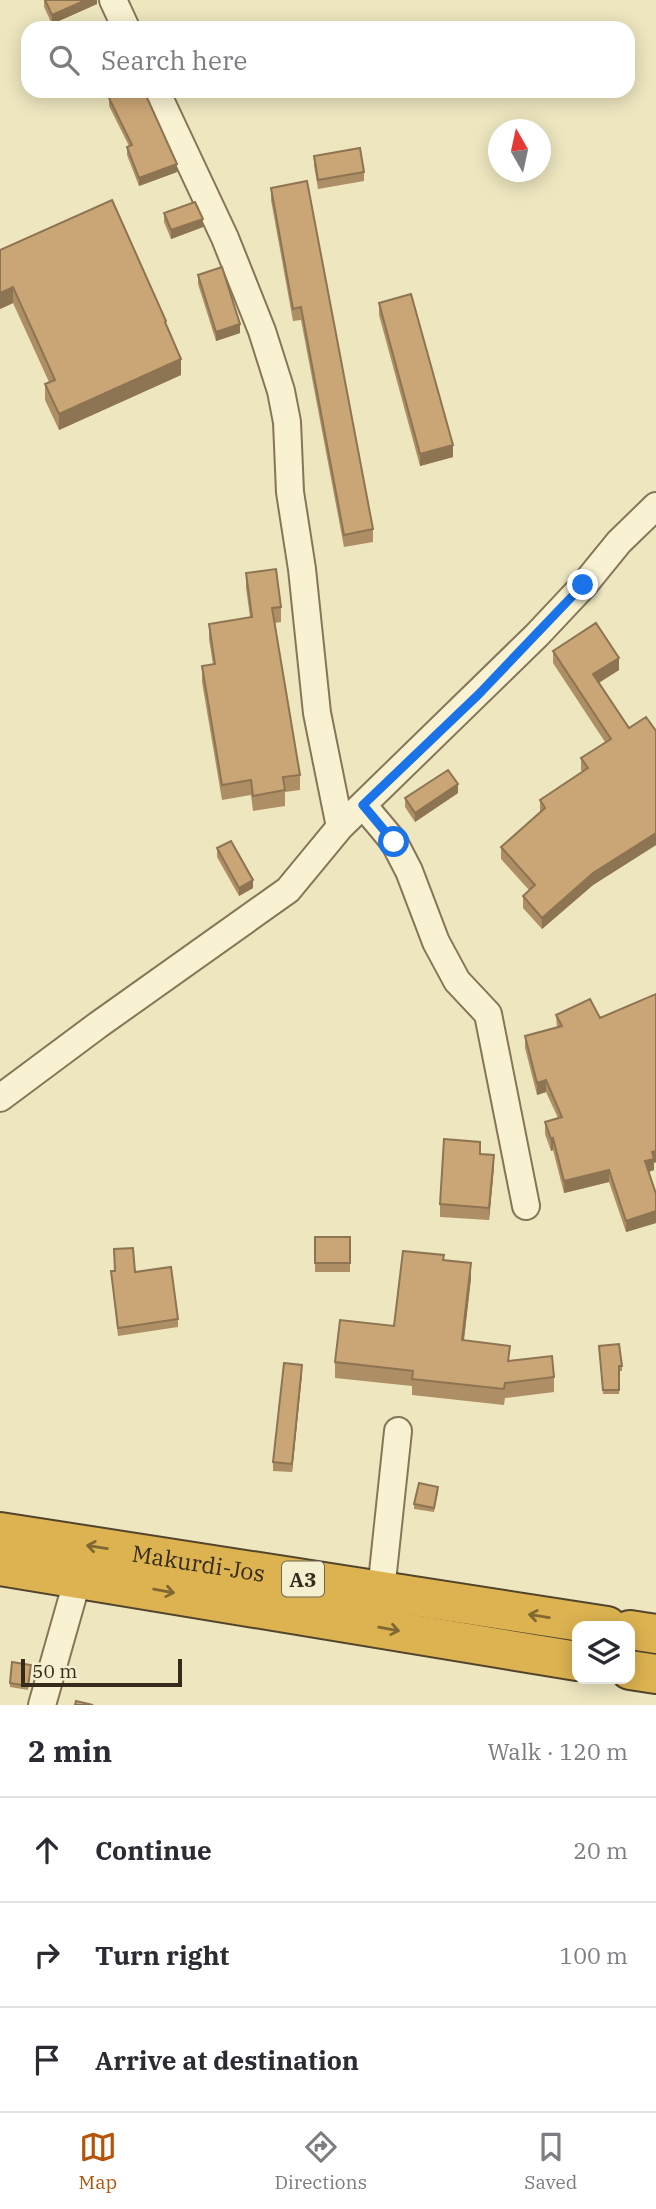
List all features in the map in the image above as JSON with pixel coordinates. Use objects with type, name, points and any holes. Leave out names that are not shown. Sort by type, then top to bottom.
[{"type":"highway","name":"Makurdi-Jos","points":[[0,1532],[575,1621]]},
{"type":"highway","name":"Makurdi-Jos","points":[[0,1566],[572,1660]]},
{"type":"highway","points":[[635,1631],[656,1634]]},
{"type":"highway","points":[[635,1671],[656,1674]]},
{"type":"street","points":[[113,0],[123,21]]},
{"type":"street","points":[[159,98],[225,238],[262,331],[281,391],[287,422],[290,492],[302,569],[317,713],[340,827]]},
{"type":"street","points":[[0,1098],[288,890],[340,827],[537,635],[619,542],[656,506]]},
{"type":"street","points":[[363,805],[394,842],[409,871],[436,942],[457,981],[488,1014],[526,1206]]},
{"type":"street","points":[[381,1591],[398,1431]]},
{"type":"street","points":[[42,1705],[78,1578]]},
{"type":"building","points":[[45,0],[86,0],[52,15]]},
{"type":"building","points":[[109,98],[147,98],[177,164],[139,178],[127,147],[132,145]]},
{"type":"building","points":[[360,148],[364,172],[318,180],[314,156]]},
{"type":"building","points":[[307,181],[373,529],[344,535],[301,307],[293,309],[271,188]]},
{"type":"building","points":[[112,200],[181,359],[59,414],[45,384],[55,380],[13,287],[0,293],[0,250]]},
{"type":"building","points":[[195,202],[203,219],[171,230],[164,213]]},
{"type":"building","points":[[222,267],[240,324],[216,332],[198,275]]},
{"type":"building","points":[[411,294],[453,445],[420,454],[379,303]]},
{"type":"building","points":[[276,569],[281,607],[272,608],[300,775],[283,777],[285,790],[253,796],[251,780],[222,785],[202,666],[215,664],[209,624],[252,617],[246,573]]},
{"type":"building","points":[[596,623],[619,658],[593,674],[629,728],[646,717],[656,731],[656,833],[593,873],[542,918],[523,896],[535,885],[501,847],[545,808],[540,800],[588,768],[581,758],[611,739],[553,651]]},
{"type":"building","points":[[448,770],[458,784],[415,813],[405,798]]},
{"type":"building","points":[[231,841],[253,880],[239,888],[217,848]]},
{"type":"building","points":[[656,994],[656,1151],[652,1152],[654,1159],[645,1161],[656,1194],[656,1211],[626,1221],[609,1170],[564,1181],[553,1138],[551,1139],[545,1122],[562,1117],[546,1080],[537,1083],[525,1036],[562,1026],[556,1015],[590,999],[600,1018]]},
{"type":"building","points":[[444,1139],[480,1142],[480,1154],[494,1155],[489,1208],[440,1204]]},
{"type":"building","points":[[315,1237],[350,1237],[350,1263],[315,1263]]},
{"type":"building","points":[[133,1248],[135,1272],[171,1267],[178,1319],[118,1328],[111,1271],[115,1271],[114,1249]]},
{"type":"building","points":[[403,1251],[444,1255],[443,1260],[471,1263],[462,1340],[510,1346],[508,1361],[552,1356],[554,1377],[505,1383],[504,1389],[412,1379],[413,1371],[335,1362],[340,1320],[394,1326]]},
{"type":"building","points":[[619,1344],[622,1366],[619,1366],[619,1390],[603,1390],[599,1346]]},
{"type":"building","points":[[284,1363],[302,1365],[292,1464],[273,1462]]},
{"type":"building","points":[[419,1483],[438,1487],[434,1508],[414,1504]]},
{"type":"building","points":[[12,1662],[31,1665],[28,1686],[10,1683]]},
{"type":"building","points":[[76,1701],[93,1705],[75,1705]]},
{"type":"route","points":[[394,842],[363,805],[479,694],[583,585]]}]
